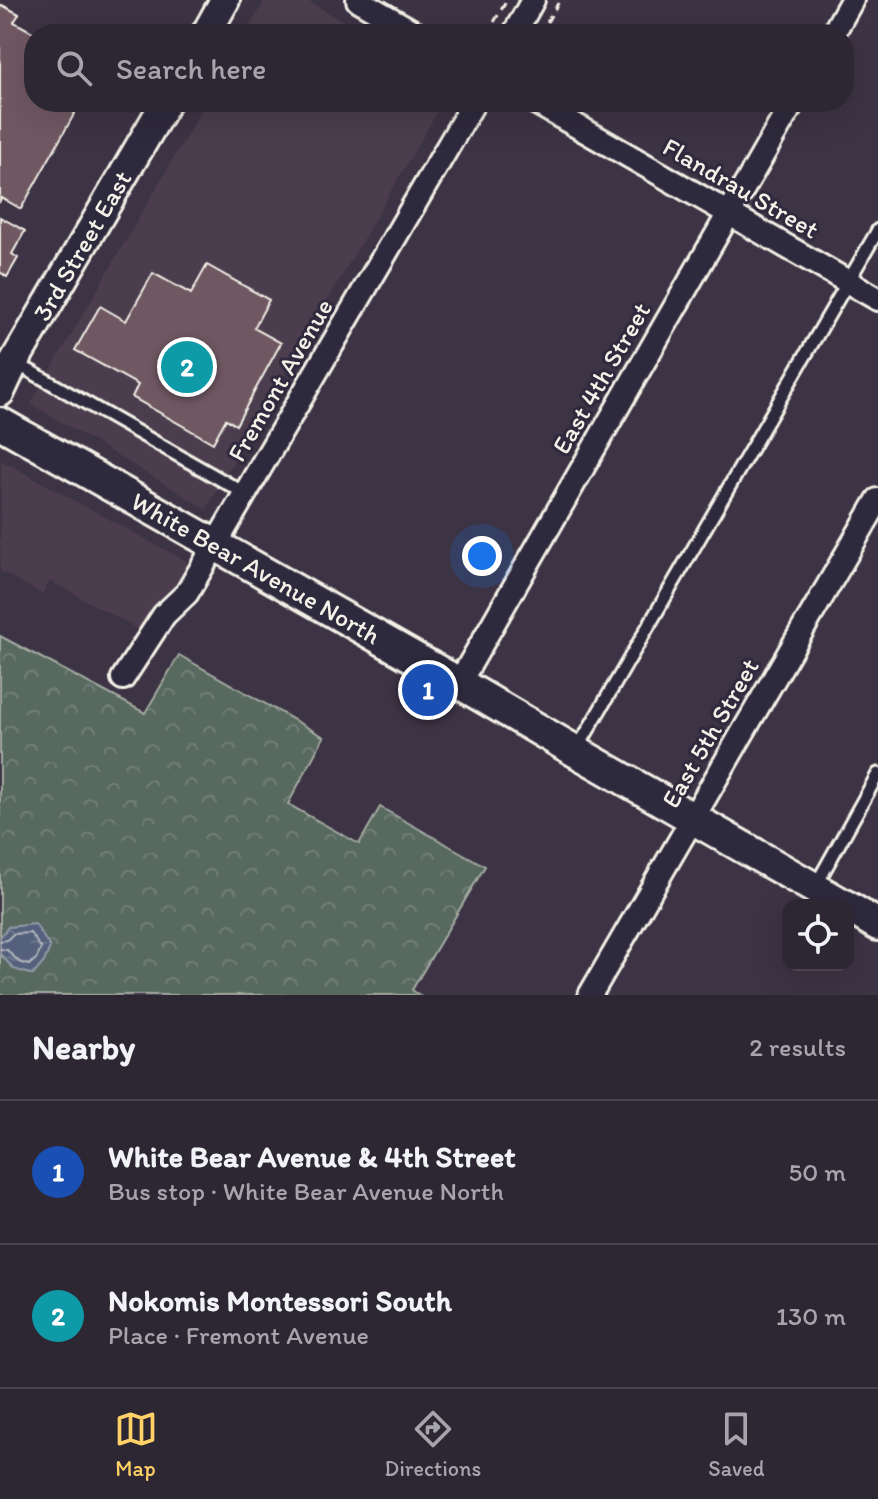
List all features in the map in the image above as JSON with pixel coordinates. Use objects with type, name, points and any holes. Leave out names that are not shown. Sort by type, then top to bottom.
[{"type":"main road","name":"White Bear Avenue North","points":[[0,423],[834,899]]},
{"type":"main road","name":"White Bear Avenue North","points":[[854,911],[878,925]]},
{"type":"street","points":[[212,24],[225,0]]},
{"type":"street","points":[[358,0],[400,24]]},
{"type":"street","points":[[520,24],[533,0]]},
{"type":"street","points":[[839,24],[852,0]]},
{"type":"street","name":"3rd Street East","points":[[0,392],[14,362],[160,112]]},
{"type":"street","name":"Fremont Avenue","points":[[123,678],[164,615],[187,593],[468,112]]},
{"type":"street","name":"Flandrau Street","points":[[552,112],[878,299]]},
{"type":"street","name":"East 4th Street","points":[[459,683],[787,112]]},
{"type":"street","name":"East 5th Street","points":[[590,995],[878,500]]},
{"type":"lane","points":[[575,751],[878,230]]},
{"type":"lane","points":[[14,362],[246,494]]},
{"type":"lane","points":[[815,888],[878,774]]},
{"type":"path","points":[[493,24],[507,0]]},
{"type":"path","points":[[546,24],[560,0]]},
{"type":"shaded area","points":[[265,0],[306,0],[348,24],[251,24]]},
{"type":"shaded area","points":[[200,112],[437,112],[206,509],[31,404]]},
{"type":"shaded area","points":[[1,460],[191,564],[149,635],[50,581],[42,594],[0,571]]},
{"type":"green space","points":[[0,636],[145,713],[179,655],[324,737],[288,804],[359,844],[380,807],[485,866],[412,990],[419,995],[0,995]]},
{"type":"water","points":[[35,924],[50,947],[44,962],[33,975],[14,969],[0,954],[0,937],[8,927]]},
{"type":"building","points":[[2,5],[19,14],[14,22],[24,27],[24,112],[75,112],[21,209],[2,198],[0,201]]},
{"type":"building","points":[[0,217],[25,231],[12,254],[18,258],[7,277],[0,272]]},
{"type":"building","points":[[207,265],[269,300],[254,328],[281,343],[236,425],[226,419],[213,443],[132,397],[138,385],[75,350],[100,306],[126,321],[153,273],[191,294]]},
{"type":"place","name":"Nokomis Montessori South","points":[[187,367]]},
{"type":"place","name":"White Bear Avenue & 4th Street","points":[[428,690]]}]
